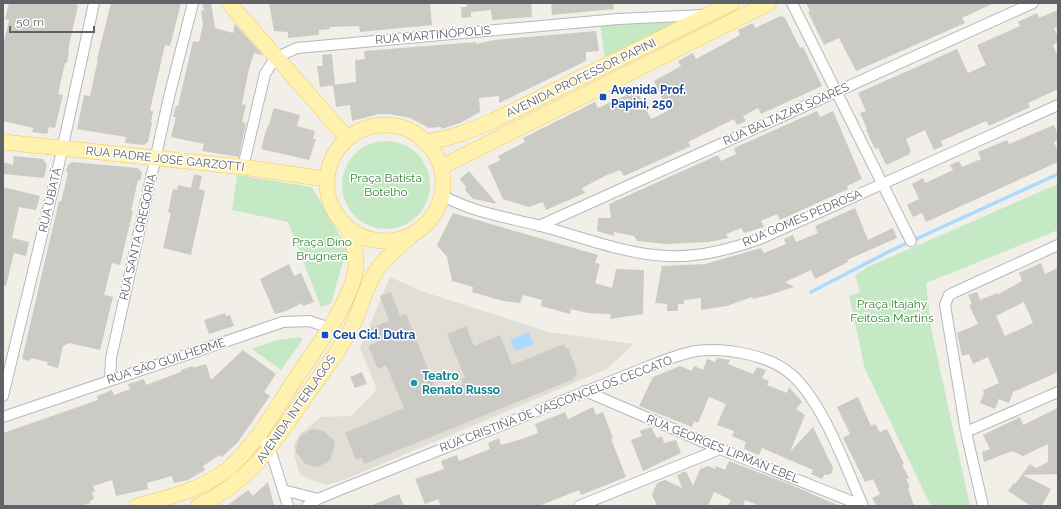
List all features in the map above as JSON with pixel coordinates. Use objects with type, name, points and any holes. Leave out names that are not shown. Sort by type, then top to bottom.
[{"type":"main road","points":[[229,3],[275,58],[347,138]]},
{"type":"main road","name":"AVENIDA PROFESSOR PAPINI","points":[[425,142],[463,134],[493,122],[732,3]]},
{"type":"main road","name":"AVENIDA PROFESSOR PAPINI","points":[[441,167],[769,3]]},
{"type":"main road","points":[[660,38],[667,54]]},
{"type":"main road","points":[[387,125],[408,130],[425,142],[432,149],[441,167],[443,181],[442,195],[427,224],[414,234],[398,240],[380,241],[363,237],[348,229],[336,215],[328,198],[326,179],[332,156],[347,138],[366,128],[387,125]]},
{"type":"main road","name":"RUA PADRE JOSÉ GARZOTTI","points":[[3,142],[243,167],[326,179]]},
{"type":"main road","name":"AVENIDA INTERLAGOS","points":[[137,506],[187,491],[211,480],[229,468],[258,435],[330,328],[340,310],[356,268],[354,248],[348,229]]},
{"type":"main road","name":"AVENIDA INTERLAGOS","points":[[198,506],[214,499],[240,480],[270,449],[351,327],[373,276],[383,262],[414,234]]},
{"type":"street","name":"RUA UBATÃ","points":[[3,396],[94,3]]},
{"type":"street","name":"RUA SANTA GREGÓRIA","points":[[110,379],[111,358],[181,45],[193,3]]},
{"type":"street","points":[[792,3],[881,184],[911,241]]},
{"type":"street","name":"RUA BALTAZAR SOARES","points":[[539,226],[1033,3]]},
{"type":"street","name":"RUA MARTINÓPOLIS","points":[[275,58],[297,48],[618,19],[707,15]]},
{"type":"street","points":[[243,167],[265,74],[275,58]]},
{"type":"street","name":"RUA GOMES PEDROSA","points":[[442,195],[472,209],[624,250],[667,256],[706,253],[742,245],[762,238],[1058,104]]},
{"type":"street","points":[[983,506],[966,432],[945,306],[947,300],[953,293],[1058,245]]},
{"type":"street","name":"RUA SÃO GUILHERME","points":[[3,417],[110,379],[282,322],[309,321],[330,328]]},
{"type":"street","name":"RUA CRISTINA DE VASCONCELOS CECCATO","points":[[307,506],[318,499],[655,364],[696,351],[728,350],[749,354],[775,364],[791,374],[816,408],[863,506]]},
{"type":"street","name":"RUA GEORGES LIPMAN EBEL","points":[[585,391],[720,449],[863,506]]},
{"type":"street","points":[[966,432],[1058,392]]},
{"type":"street","points":[[258,435],[270,449],[288,506]]},
{"type":"street","points":[[588,505],[720,449]]},
{"type":"street","points":[[283,490],[318,499]]},
{"type":"shaded area","points":[[390,277],[424,292],[549,332],[634,344],[607,369],[346,479],[327,485],[300,475],[295,458],[294,444],[301,433],[321,417],[351,416],[377,390],[360,348]]},
{"type":"green space","points":[[675,20],[669,27],[605,59],[600,24]]},
{"type":"green space","name":"Praça Batista Botelho","points":[[377,141],[395,141],[411,148],[423,160],[430,176],[430,194],[423,210],[411,222],[395,229],[377,229],[361,222],[349,210],[342,194],[342,176],[349,160],[361,148]]},
{"type":"green space","name":"Praça Dino Brugnera","points":[[237,175],[312,187],[347,248],[331,304],[321,307],[288,222],[232,210]]},
{"type":"green space","name":"Praça Itajahy Feitosa Martins","points":[[1058,184],[1058,230],[926,283],[931,328],[970,506],[931,506],[865,369],[849,296],[860,292],[855,275],[868,267]]},
{"type":"green space","points":[[300,337],[303,339],[281,370],[252,349],[277,340]]},
{"type":"water","points":[[529,332],[534,344],[515,351],[510,340]]},
{"type":"building","points":[[9,3],[69,3],[78,5],[68,51],[67,63],[65,63],[58,94],[63,95],[55,128],[49,127],[47,134],[32,132],[33,128],[3,121],[3,46],[9,20],[5,19]]},
{"type":"building","points":[[111,3],[181,3],[170,46],[165,45],[150,110],[153,111],[152,123],[148,142],[144,145],[125,143],[126,137],[77,129],[84,95],[90,96],[97,59]]},
{"type":"building","points":[[202,3],[211,3],[215,28],[233,33],[235,24],[263,55],[254,53],[249,69],[242,104],[246,105],[242,122],[246,123],[239,157],[202,151],[204,144],[171,137],[176,117],[173,117],[176,106],[178,106],[193,41],[199,42],[203,24],[201,11],[204,10]]},
{"type":"building","points":[[269,3],[430,3],[432,25],[360,32],[359,26],[329,27],[330,29],[319,30],[319,35],[288,38],[288,32],[274,31]]},
{"type":"building","points":[[467,3],[531,3],[532,17],[492,20],[491,10],[471,12],[471,17],[462,18],[461,7],[467,7]]},
{"type":"building","points":[[551,3],[613,3],[614,9],[552,15]]},
{"type":"building","points":[[806,3],[994,3],[962,18],[965,23],[856,71],[839,38],[824,45],[808,12],[810,11]]},
{"type":"building","points":[[1058,10],[1058,27],[1054,28],[1058,37],[1058,42],[1053,45],[1058,57],[1058,89],[1028,103],[1030,107],[989,126],[986,121],[941,141],[943,146],[934,150],[925,130],[906,139],[911,151],[909,152],[910,154],[886,165],[878,148],[875,149],[866,130],[867,129],[860,113],[866,111],[858,93],[957,49],[968,73],[986,65],[977,45],[1020,26],[1018,22],[1037,13],[1039,18]]},
{"type":"building","points":[[781,16],[785,18],[800,48],[803,47],[822,86],[761,114],[758,108],[743,116],[746,121],[737,125],[734,119],[688,142],[691,146],[624,176],[620,170],[605,176],[582,188],[585,193],[546,210],[543,202],[529,207],[503,199],[488,166],[500,160],[498,156],[525,142],[523,138],[595,102],[598,108],[637,90],[651,119],[668,111],[654,81],[681,66],[678,61],[693,53],[696,59],[740,35],[738,30],[753,23],[755,28]]},
{"type":"building","points":[[596,31],[599,51],[586,52],[586,61],[499,103],[499,96],[479,98],[480,112],[460,123],[441,129],[441,127],[429,128],[410,118],[389,114],[379,114],[352,121],[350,105],[336,107],[333,85],[356,82],[355,60],[365,59],[364,51],[476,42],[476,44],[494,40]]},
{"type":"building","points":[[332,54],[335,85],[320,87],[317,66],[323,66],[322,55]]},
{"type":"building","points":[[274,108],[300,115],[297,126],[315,131],[313,139],[316,139],[309,160],[261,149]]},
{"type":"building","points":[[817,111],[820,117],[833,111],[862,179],[847,186],[848,189],[780,220],[777,214],[761,221],[764,227],[744,233],[741,228],[726,234],[728,238],[709,242],[666,244],[637,241],[634,236],[614,232],[614,236],[597,231],[598,218],[611,218],[609,204],[718,155],[721,161],[736,154],[734,148]]},
{"type":"building","points":[[1054,125],[1058,135],[1058,140],[1054,142],[1058,152],[1058,162],[926,222],[922,213],[913,217],[907,205],[919,199],[912,184],[923,178],[925,183],[953,170],[950,165],[959,161],[962,167],[981,159],[978,152],[1007,140],[1009,144]]},
{"type":"building","points":[[14,156],[43,159],[47,165],[44,178],[3,174],[3,162],[13,165]]},
{"type":"building","points":[[72,162],[138,168],[142,173],[140,181],[138,180],[131,211],[133,211],[120,265],[112,263],[104,295],[113,297],[100,350],[69,343],[63,346],[58,368],[47,365],[48,362],[31,358],[30,361],[22,359],[59,201],[61,202],[68,173],[66,172],[68,165]]},
{"type":"building","points":[[469,171],[497,204],[473,199],[465,190],[466,187],[460,179]]},
{"type":"building","points":[[194,174],[202,176],[199,189],[205,191],[191,255],[163,248],[171,213],[168,212],[173,189],[177,190],[178,185],[191,188]]},
{"type":"building","points":[[3,187],[40,196],[36,210],[19,207],[12,238],[29,242],[26,256],[14,253],[6,286],[3,286]]},
{"type":"building","points":[[855,208],[868,240],[893,228],[897,238],[847,260],[848,262],[815,279],[811,270],[785,282],[794,287],[769,295],[753,299],[752,297],[727,306],[701,310],[701,298],[684,300],[684,304],[678,304],[678,311],[667,311],[667,304],[655,303],[662,266],[705,264],[761,248],[764,253],[786,244],[784,239],[793,235],[796,242],[818,233],[815,226]]},
{"type":"building","points":[[453,213],[598,255],[595,263],[600,264],[595,283],[612,288],[616,269],[644,270],[643,314],[610,319],[611,314],[587,313],[571,309],[570,314],[541,306],[542,300],[523,295],[520,303],[503,301],[472,292],[473,287],[452,281],[447,257],[437,245]]},
{"type":"building","points":[[1041,263],[1045,274],[1058,268],[1058,372],[1013,392],[1009,403],[999,399],[995,409],[980,403],[984,393],[983,390],[999,383],[988,357],[973,364],[969,354],[962,356],[957,333],[978,324],[969,305],[972,304],[968,295],[977,292],[980,300],[997,293],[997,295],[1022,281],[1019,273]],"holes":[[[1024,302],[1033,323],[1005,336],[996,316]]]},
{"type":"building","points":[[289,264],[294,276],[301,273],[314,302],[303,306],[302,303],[286,311],[275,314],[260,279]]},
{"type":"building","points":[[391,292],[400,316],[406,314],[438,394],[463,384],[461,379],[465,378],[447,334],[466,326],[474,346],[500,335],[512,365],[564,344],[566,349],[568,348],[577,371],[575,372],[577,376],[573,377],[574,379],[364,464],[362,458],[356,460],[345,433],[404,408],[386,365],[378,369],[368,346],[377,342],[371,328],[389,321],[380,296]]},
{"type":"building","points":[[225,313],[226,316],[230,315],[234,326],[209,334],[204,320]]},
{"type":"building","points":[[243,350],[276,374],[264,392],[270,396],[238,442],[222,457],[220,455],[203,466],[205,470],[188,480],[174,483],[172,476],[147,483],[148,489],[116,496],[112,480],[93,486],[95,492],[92,492],[94,499],[90,501],[91,503],[80,506],[3,506],[3,433],[98,400],[97,396],[112,390],[114,395],[130,389],[128,384],[144,379],[146,385],[193,366],[193,368],[206,364],[211,380]]},
{"type":"building","points":[[717,358],[730,360],[728,364],[753,374],[757,367],[766,370],[762,378],[769,381],[767,385],[787,393],[789,387],[802,402],[796,409],[805,415],[790,452],[813,427],[833,468],[831,474],[824,475],[822,479],[811,474],[813,470],[762,448],[759,455],[744,449],[746,442],[732,436],[734,431],[717,425],[726,404],[709,397],[698,423],[694,421],[692,427],[639,406],[653,377],[680,366],[692,371],[694,366],[703,370],[707,359],[715,362]]},
{"type":"building","points":[[362,372],[367,384],[355,388],[350,377]]},
{"type":"building","points":[[858,397],[871,426],[875,424],[880,432],[887,429],[909,478],[906,479],[910,487],[908,488],[914,506],[877,506],[872,498],[880,494],[873,479],[865,482],[843,438],[850,434],[837,407]]},
{"type":"building","points":[[593,407],[596,415],[603,412],[613,438],[611,439],[626,477],[581,495],[579,490],[539,506],[441,506],[438,499],[425,504],[415,479],[444,469],[441,461],[457,455],[459,461],[490,449],[488,443],[499,438],[501,445],[522,439],[538,433],[535,424],[565,412],[568,419]]},
{"type":"building","points":[[1058,408],[1058,474],[1023,475],[1051,489],[1042,506],[1031,506],[1008,491],[1030,464],[1036,468],[1048,462],[1048,444],[1023,456],[1012,451],[984,462],[982,452],[990,449],[983,435],[1020,417],[1023,425]]},
{"type":"building","points":[[651,427],[657,438],[662,436],[664,443],[676,440],[681,453],[643,471],[631,440],[642,436],[640,431]]},
{"type":"building","points":[[312,429],[323,431],[335,441],[330,460],[318,467],[305,464],[296,452],[300,436]]},
{"type":"building","points":[[729,461],[789,484],[840,506],[760,506],[745,500],[743,506],[728,506],[731,500],[714,492],[708,506],[657,506],[652,495],[657,483],[665,480],[682,488],[677,475],[686,471],[693,486],[700,469],[708,466],[715,469],[716,466],[725,470]]},
{"type":"building","points":[[268,482],[274,506],[227,506],[248,490],[253,496]]},
{"type":"building","points":[[399,494],[404,506],[370,506]]},
{"type":"waterway","points":[[811,292],[892,250],[1058,174]]},
{"type":"place","name":"Avenida Prof. Papini, 250","points":[[603,97]]},
{"type":"place","name":"Ceu Cid. Dutra","points":[[325,335]]},
{"type":"place","name":"Teatro Renato Russo","points":[[414,383]]}]
